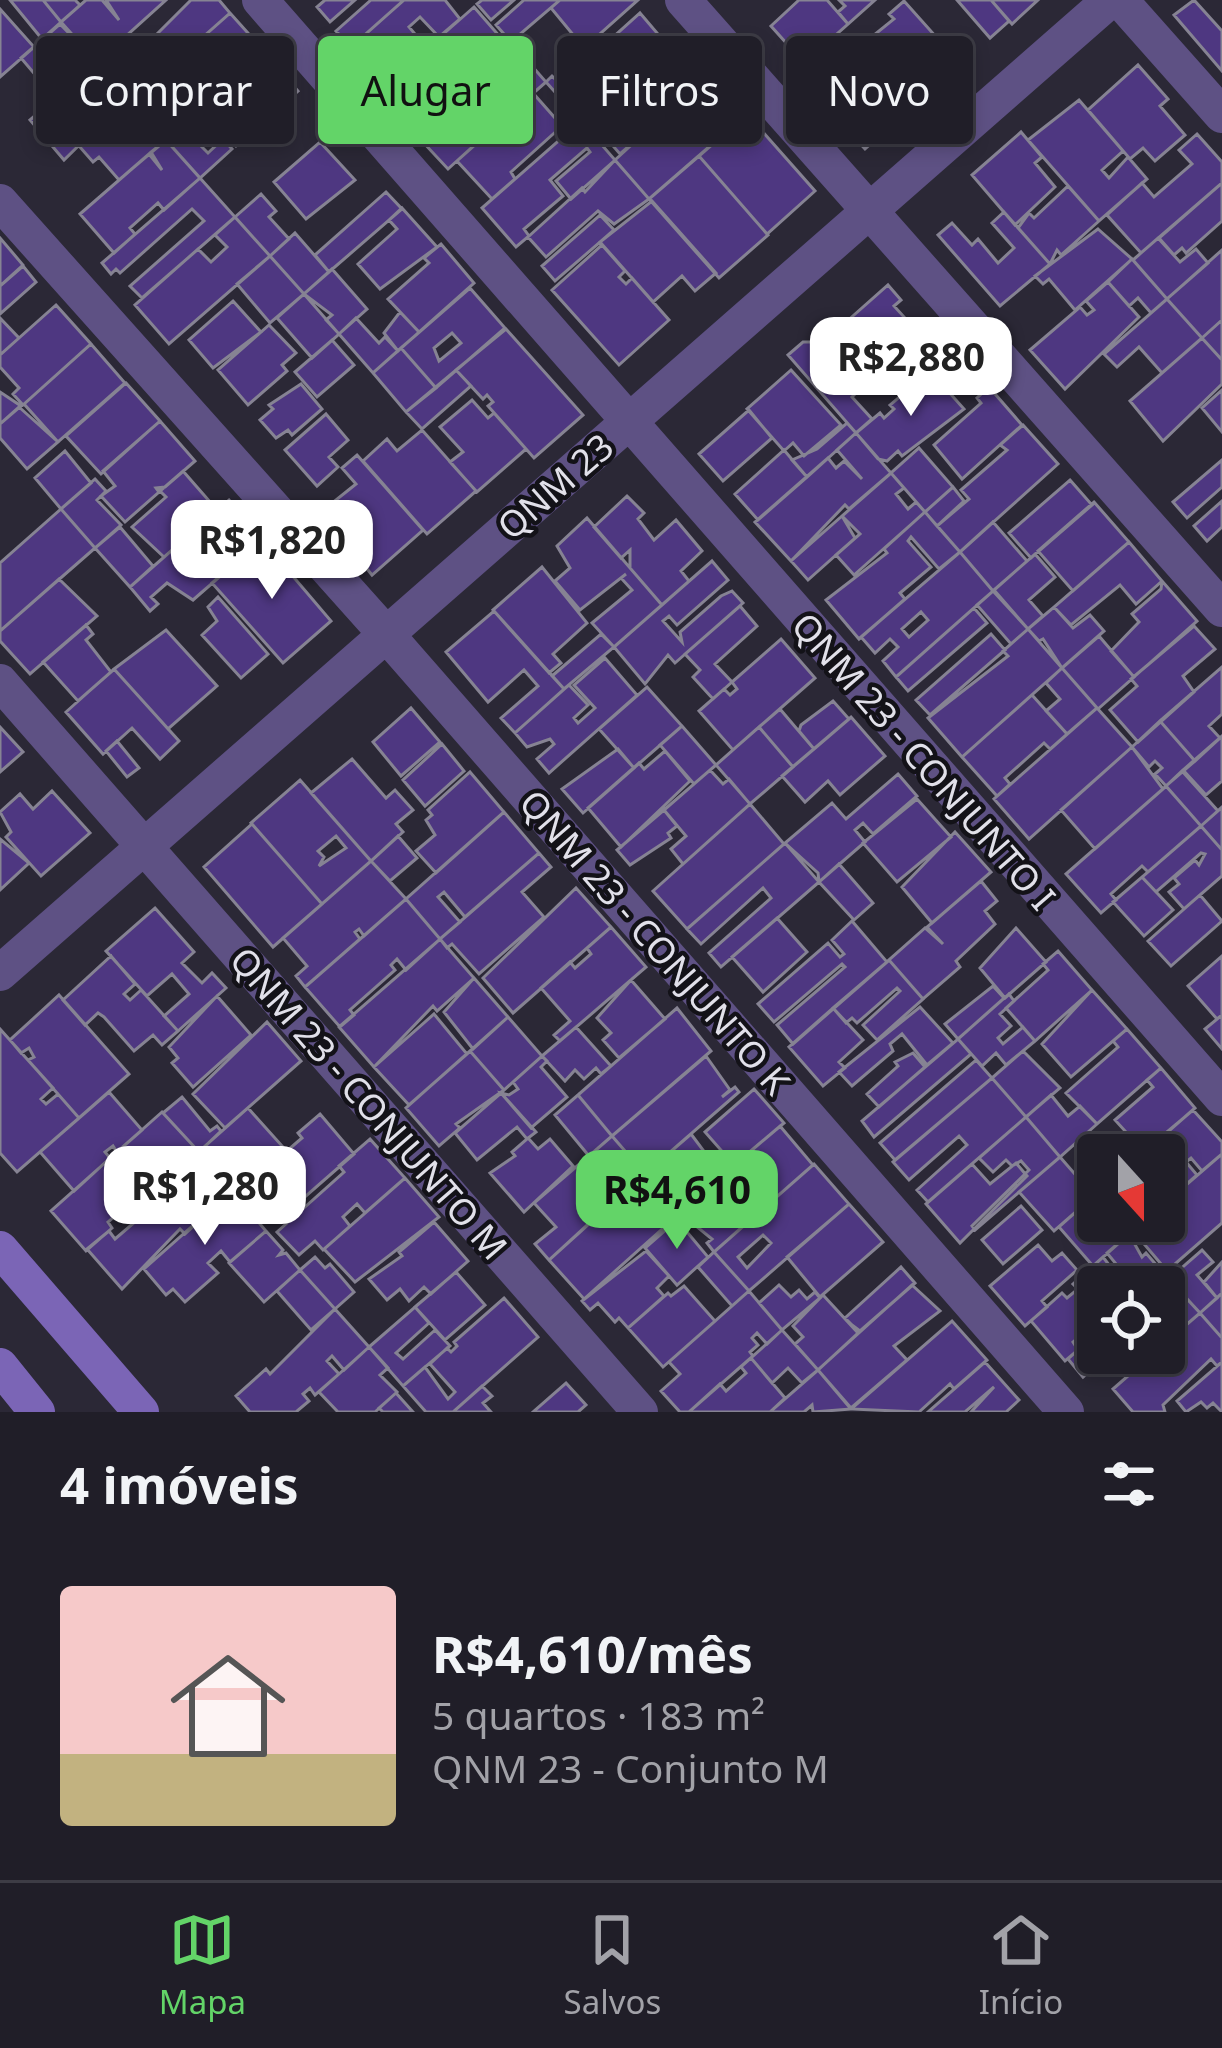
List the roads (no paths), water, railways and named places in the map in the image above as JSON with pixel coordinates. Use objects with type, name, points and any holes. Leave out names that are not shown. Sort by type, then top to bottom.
[{"type":"main road","points":[[0,1249],[141,1412]]},
{"type":"main road","points":[[0,1366],[37,1412]]},
{"type":"main road","points":[[0,1402],[9,1412]]},
{"type":"street","name":"QNM 23 - CONJUNTO I","points":[[260,0],[1222,1098]]},
{"type":"street","points":[[682,0],[1222,609]]},
{"type":"street","name":"QNM 23","points":[[0,974],[1110,0]]},
{"type":"street","points":[[1120,0],[1222,116]]},
{"type":"street","name":"QNM 23 - CONJUNTO K","points":[[0,202],[386,634],[1066,1412]]},
{"type":"street","name":"QNM 23 - CONJUNTO M","points":[[0,682],[640,1412]]}]
